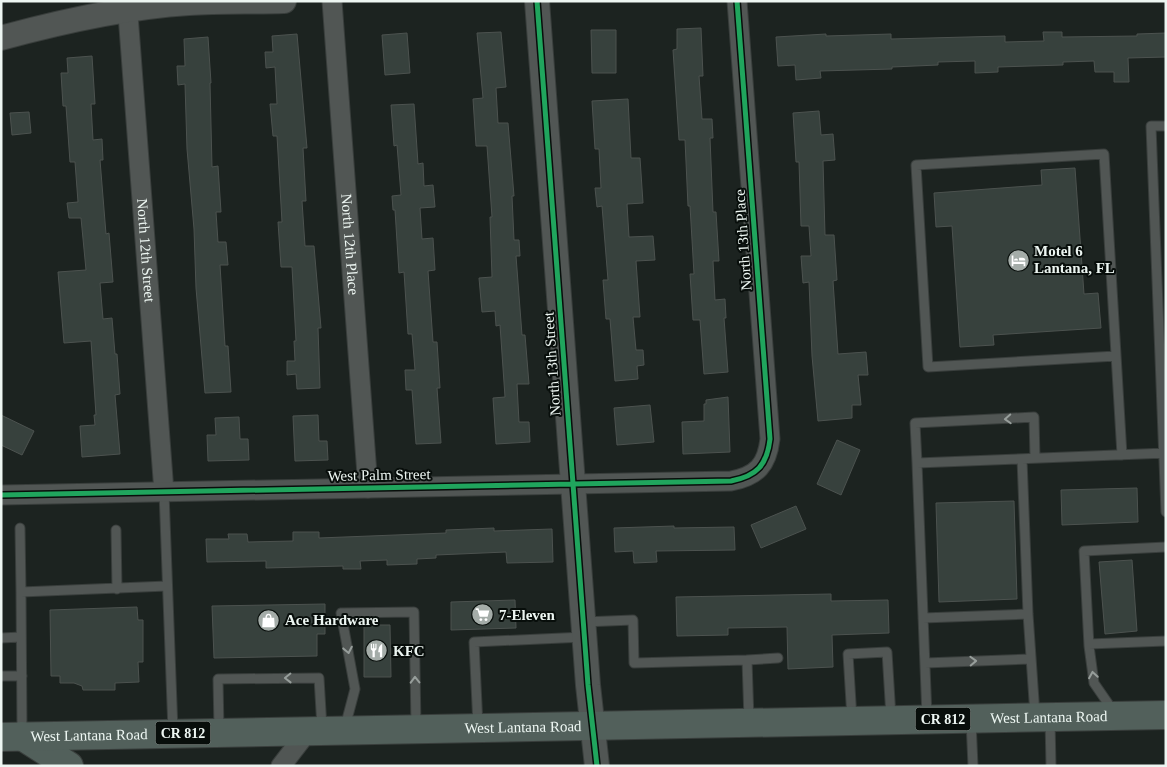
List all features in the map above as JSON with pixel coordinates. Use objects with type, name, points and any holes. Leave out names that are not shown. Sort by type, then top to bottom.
[{"type":"main road","name":"West Lantana Road","points":[[12,737],[1166,715]]},
{"type":"main road","points":[[12,737],[69,766]]},
{"type":"street","points":[[1,38],[127,5],[284,1]]},
{"type":"street","name":"North 12th Place","points":[[332,1],[368,488]]},
{"type":"street","name":"North 13th Street","points":[[537,1],[584,629],[597,766]]},
{"type":"street","name":"North 13th Place","points":[[737,1],[770,439],[769,452],[764,463],[755,472]]},
{"type":"street","name":"North 12th Street","points":[[127,5],[164,492]]},
{"type":"street","name":"West Palm Street","points":[[1,495],[731,481],[744,478],[755,472]]},
{"type":"street","points":[[281,766],[324,731]]},
{"type":"lane","points":[[1166,126],[1151,126],[1162,297],[1166,512]]},
{"type":"lane","points":[[1116,356],[928,367],[916,165],[1104,154],[1122,455]]},
{"type":"lane","points":[[927,720],[915,423],[1034,418],[1036,458]]},
{"type":"lane","points":[[917,464],[1165,453]]},
{"type":"lane","points":[[1022,459],[1031,659],[1051,766]]},
{"type":"lane","points":[[164,492],[173,733]]},
{"type":"lane","points":[[12,737],[22,676],[20,528]]},
{"type":"lane","points":[[116,530],[116,589]]},
{"type":"lane","points":[[1117,716],[1094,682],[1089,644],[1084,551],[1166,547]]},
{"type":"lane","points":[[21,592],[167,586]]},
{"type":"lane","points":[[324,731],[355,689],[341,613],[414,612],[416,729]]},
{"type":"lane","points":[[923,618],[1028,614]]},
{"type":"lane","points":[[478,728],[474,642],[584,629],[633,620],[634,663],[778,658]]},
{"type":"lane","points":[[1,638],[21,637]]},
{"type":"lane","points":[[1089,644],[1166,641]]},
{"type":"lane","points":[[852,721],[848,654],[887,652],[892,720]]},
{"type":"lane","points":[[925,663],[1031,659]]},
{"type":"lane","points":[[747,660],[749,723]]},
{"type":"lane","points":[[1,676],[22,676]]},
{"type":"lane","points":[[219,733],[218,679],[319,678],[324,731]]},
{"type":"lane","points":[[971,719],[973,766]]},
{"type":"building","points":[[701,28],[703,76],[699,76],[702,119],[712,119],[713,138],[710,138],[713,212],[716,212],[719,261],[713,261],[715,300],[725,299],[726,318],[724,318],[728,372],[704,374],[700,320],[693,320],[690,274],[694,274],[690,206],[688,206],[685,140],[679,140],[673,50],[677,49],[677,29]]},
{"type":"building","points":[[591,30],[616,30],[616,73],[592,73]]},
{"type":"building","points":[[501,32],[506,87],[496,88],[498,123],[508,123],[514,196],[512,196],[514,240],[519,240],[520,256],[516,256],[522,335],[525,335],[529,384],[517,384],[519,422],[529,422],[530,442],[496,444],[493,398],[505,397],[500,325],[496,326],[495,311],[482,312],[479,278],[492,277],[490,217],[492,217],[487,146],[476,146],[473,99],[483,98],[477,33]]},
{"type":"building","points":[[1043,32],[1062,32],[1062,37],[1137,36],[1137,34],[1166,33],[1166,57],[1128,58],[1129,82],[1114,82],[1114,72],[1095,72],[1094,61],[1063,62],[1063,65],[998,67],[998,72],[975,73],[975,61],[938,62],[938,65],[892,67],[892,69],[820,71],[821,78],[796,80],[795,65],[778,66],[776,37],[826,34],[826,36],[891,34],[891,39],[1005,36],[1005,42],[1044,41]]},
{"type":"building","points":[[407,33],[410,73],[385,75],[382,35]]},
{"type":"building","points":[[297,34],[307,148],[303,148],[306,201],[302,201],[305,246],[314,246],[321,328],[318,328],[320,388],[297,389],[296,374],[287,375],[287,361],[295,361],[294,341],[296,341],[292,267],[281,267],[278,222],[282,222],[277,136],[273,136],[270,104],[277,104],[275,67],[266,68],[265,52],[273,52],[272,36]]},
{"type":"building","points":[[208,37],[211,83],[212,167],[218,166],[221,212],[216,212],[218,242],[226,242],[228,265],[220,265],[225,346],[228,346],[231,392],[205,393],[187,149],[185,84],[178,85],[177,66],[185,66],[184,39]]},
{"type":"building","points":[[92,56],[95,104],[91,104],[93,140],[102,139],[103,160],[100,160],[106,234],[109,233],[113,282],[100,283],[103,319],[112,318],[115,354],[117,354],[120,394],[115,395],[120,454],[82,457],[80,426],[95,425],[94,415],[96,415],[91,341],[64,343],[58,272],[86,270],[81,218],[69,218],[67,203],[78,202],[75,162],[70,162],[66,106],[63,106],[61,73],[68,73],[67,58]]},
{"type":"building","points":[[628,99],[631,158],[640,158],[643,203],[627,204],[629,237],[653,236],[655,260],[636,261],[640,317],[633,317],[636,350],[643,350],[644,365],[637,366],[638,379],[615,381],[610,319],[606,319],[603,280],[608,280],[602,206],[597,207],[595,188],[601,188],[599,149],[595,149],[592,101]]},
{"type":"building","points":[[414,104],[418,164],[423,163],[424,186],[433,185],[435,207],[420,208],[422,239],[433,238],[435,270],[428,271],[433,342],[437,342],[440,388],[437,388],[441,443],[416,444],[412,390],[406,390],[405,370],[415,370],[412,334],[408,334],[404,272],[399,273],[395,210],[393,210],[392,196],[401,195],[397,145],[394,146],[391,105]]},
{"type":"building","points":[[819,111],[821,135],[833,134],[835,160],[823,161],[825,235],[834,235],[837,280],[833,281],[838,354],[866,352],[868,375],[858,375],[861,405],[852,405],[852,418],[818,421],[812,356],[809,282],[803,283],[801,256],[811,256],[809,226],[801,226],[799,162],[796,162],[793,113]]},
{"type":"building","points":[[29,112],[31,133],[12,135],[10,113]]},
{"type":"building","name":"Motel 6 Lantana, FL","points":[[1075,168],[1084,294],[1098,293],[1101,328],[993,335],[994,345],[960,347],[952,226],[936,227],[934,193],[1042,185],[1041,170]]},
{"type":"building","points":[[728,397],[730,452],[683,454],[682,422],[704,421],[704,404],[706,404],[706,400]]},
{"type":"building","points":[[650,405],[654,442],[617,445],[614,408]]},
{"type":"building","points":[[1,415],[34,431],[22,455],[1,445]]},
{"type":"building","points":[[318,415],[319,441],[327,441],[328,460],[295,461],[293,416]]},
{"type":"building","points":[[239,417],[240,439],[248,439],[249,460],[208,461],[207,435],[216,435],[215,418]]},
{"type":"building","points":[[837,440],[860,450],[841,495],[817,484]]},
{"type":"building","points":[[1137,488],[1138,522],[1062,525],[1061,490]]},
{"type":"building","points":[[1014,501],[1017,599],[939,602],[936,503]]},
{"type":"building","points":[[796,506],[806,529],[761,548],[751,525]]},
{"type":"building","points":[[674,526],[674,528],[734,527],[735,550],[656,551],[657,562],[634,563],[633,551],[615,552],[614,528]]},
{"type":"building","points":[[494,528],[494,531],[552,529],[553,562],[507,563],[506,552],[436,555],[436,558],[417,559],[417,564],[387,565],[387,560],[360,561],[361,569],[343,569],[343,566],[266,568],[266,561],[207,562],[206,539],[229,539],[228,534],[247,534],[248,542],[293,541],[293,532],[319,532],[319,538],[446,533],[446,530]]},
{"type":"building","points":[[1132,560],[1137,631],[1105,634],[1099,562]]},
{"type":"building","points":[[831,594],[831,601],[888,600],[889,633],[832,635],[833,667],[788,669],[787,627],[728,628],[728,635],[677,636],[676,597]]},
{"type":"building","name":"7-Eleven","points":[[515,600],[516,628],[451,630],[451,602]]},
{"type":"building","name":"Ace Hardware","points":[[325,604],[325,634],[317,634],[317,656],[214,658],[212,606]]},
{"type":"building","points":[[137,607],[138,620],[143,620],[143,662],[138,662],[139,682],[115,683],[115,690],[83,690],[82,686],[74,683],[60,683],[60,676],[51,676],[50,610]]},
{"type":"building","name":"KFC","points":[[364,625],[390,625],[391,677],[364,677]]},
{"type":"cycle path","points":[[537,1],[588,685],[597,766]]},
{"type":"cycle path","points":[[1,495],[731,481],[748,476],[754,472],[759,468],[766,456],[770,439],[737,1]]},
{"type":"place","name":"Motel 6 Lantana, FL","points":[[1018,260]]},
{"type":"place","name":"7-Eleven","points":[[483,615]]},
{"type":"place","name":"Ace Hardware","points":[[269,620]]},
{"type":"place","name":"KFC","points":[[377,651]]}]
